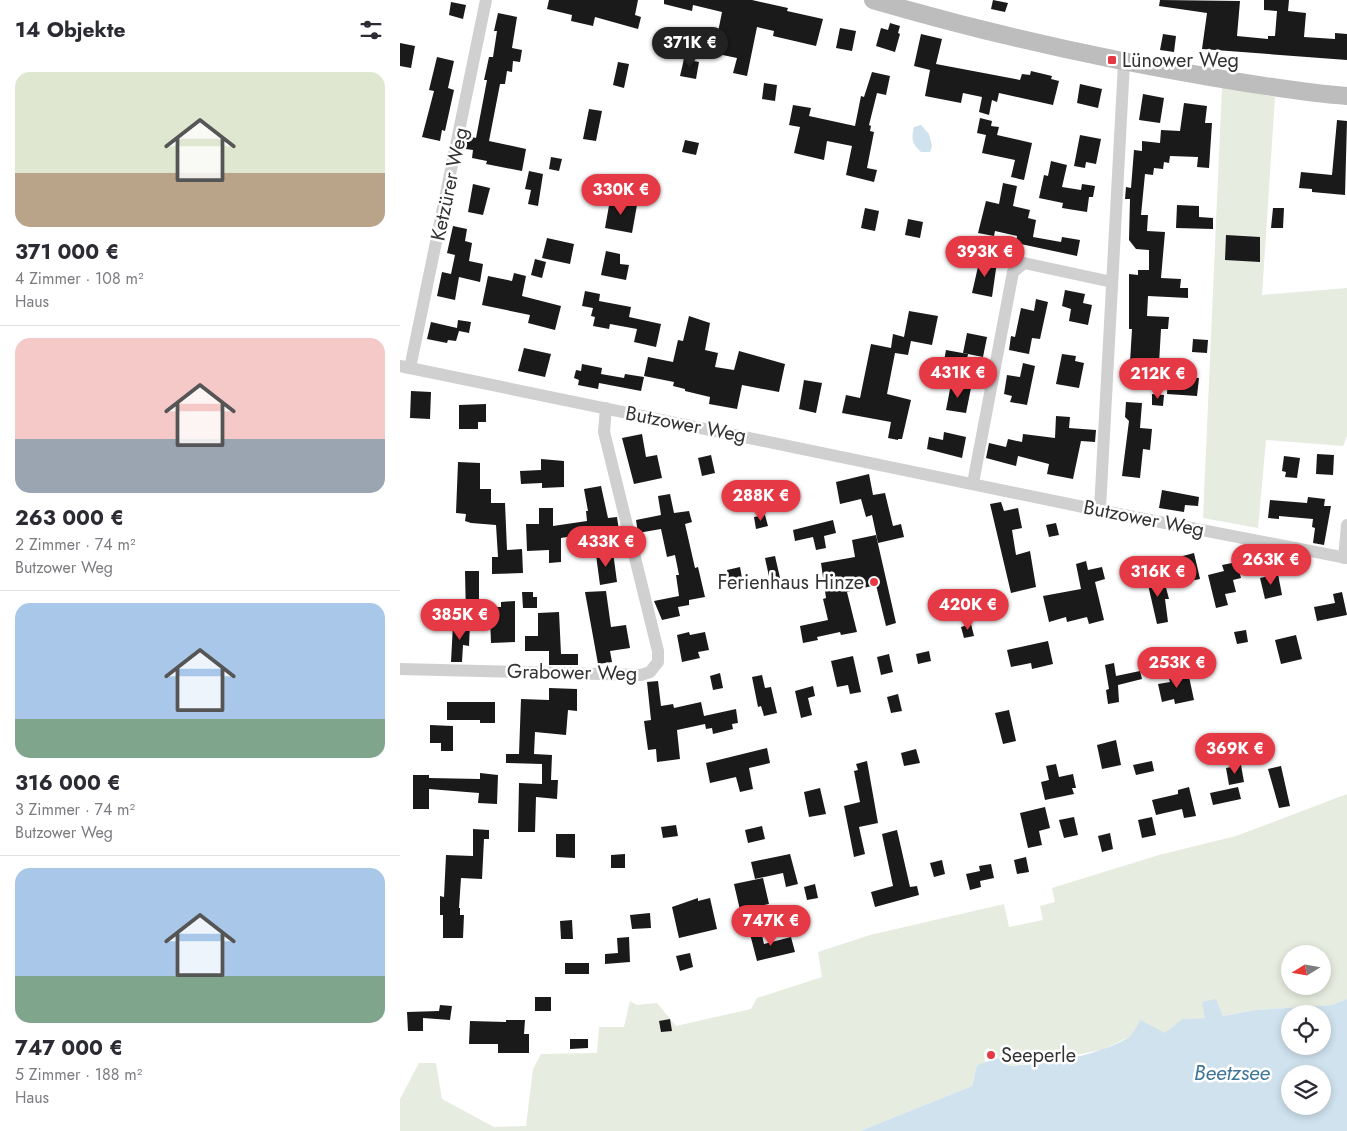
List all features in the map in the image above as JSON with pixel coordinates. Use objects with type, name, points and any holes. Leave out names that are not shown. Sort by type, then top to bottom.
[{"type":"main road","points":[[873,0],[922,14],[1124,63],[1290,90],[1347,96]]},
{"type":"street","name":"Ketzürer Weg","points":[[405,367],[486,0]]},
{"type":"street","points":[[1100,509],[1124,63]]},
{"type":"street","points":[[973,483],[1013,272],[1024,263],[1112,282]]},
{"type":"street","name":"Butzower Weg","points":[[405,367],[1346,558],[1347,525]]},
{"type":"street","name":"Grabower Weg","points":[[400,669],[641,675],[650,672],[658,662],[658,651],[604,432],[606,408]]},
{"type":"shaded area","points":[[1222,87],[1275,97],[1262,295],[1347,288],[1347,436],[1343,446],[1266,440],[1258,528],[1203,518]]},
{"type":"shaded area","points":[[1347,794],[1347,999],[1332,1005],[1281,1005],[1281,1008],[1255,1010],[1223,1016],[1216,999],[1205,1018],[1182,1019],[1165,1034],[1131,1036],[1102,1050],[1028,1064],[1009,1066],[1001,1058],[998,1058],[997,1052],[988,1048],[984,1052],[985,1063],[977,1065],[972,1086],[860,1131],[400,1131],[400,1099],[419,1063],[436,1063],[442,1099],[494,1127],[526,1126],[533,1069],[541,1054],[597,1053],[599,1027],[624,1027],[630,1001],[637,1005],[657,1003],[676,1026],[751,1009],[757,998],[822,977],[818,952],[870,935],[1004,904],[1009,927],[1043,920],[1040,906],[1055,902],[1052,888],[1159,855],[1236,836]]},
{"type":"water","points":[[921,125],[929,134],[932,146],[930,152],[921,152],[913,141],[914,127]]},
{"type":"water","name":"Beetzsee","points":[[1216,999],[1223,1016],[1255,1010],[1281,1008],[1281,1055],[1331,1055],[1331,1005],[1347,999],[1347,1131],[860,1131],[972,1086],[977,1065],[1001,1057],[1009,1066],[1072,1058],[1117,1044],[1129,1037],[1140,1020],[1165,1033],[1182,1019],[1205,1018],[1202,1002]]},
{"type":"building","points":[[549,0],[638,0],[635,15],[641,17],[638,29],[595,17],[593,26],[571,21],[572,15],[547,9]]},
{"type":"building","points":[[664,0],[752,0],[788,8],[787,11],[823,19],[816,46],[773,36],[774,31],[757,27],[747,76],[733,73],[737,58],[694,49],[698,28],[718,32],[722,12],[693,5],[692,11],[664,4]]},
{"type":"building","points":[[993,0],[1008,3],[1005,12],[991,9]]},
{"type":"building","points":[[1160,0],[1240,1],[1237,36],[1268,39],[1268,36],[1275,36],[1277,11],[1264,10],[1264,0],[1289,0],[1288,11],[1306,13],[1304,37],[1335,39],[1335,33],[1347,34],[1347,60],[1202,49],[1207,13],[1159,6]]},
{"type":"building","points":[[451,2],[466,5],[463,19],[449,15]]},
{"type":"building","points":[[498,13],[517,17],[512,48],[522,50],[520,62],[513,61],[512,72],[507,71],[505,84],[500,84],[489,141],[526,149],[522,171],[486,164],[487,161],[472,158],[473,150],[466,149],[468,136],[476,138],[487,80],[484,80],[489,57],[493,57],[497,31],[494,31]]},
{"type":"building","points":[[890,23],[900,26],[898,33],[900,34],[895,52],[876,46],[881,28],[888,30]]},
{"type":"building","points":[[840,28],[856,31],[852,51],[836,48]]},
{"type":"building","points":[[921,34],[942,39],[936,64],[1020,80],[1022,74],[1030,75],[1031,71],[1052,76],[1051,79],[1059,81],[1053,105],[999,93],[997,102],[992,100],[989,115],[979,112],[982,97],[963,93],[961,103],[925,96],[930,70],[914,66]]},
{"type":"building","points":[[1163,34],[1176,36],[1174,52],[1160,50]]},
{"type":"building","points":[[400,43],[415,46],[411,68],[400,66]]},
{"type":"building","points":[[437,57],[454,61],[448,88],[454,90],[445,131],[442,130],[440,141],[422,137],[434,91],[429,90]]},
{"type":"building","points":[[684,59],[699,62],[696,79],[680,76]]},
{"type":"building","points":[[618,62],[629,64],[624,88],[613,85]]},
{"type":"building","points":[[872,72],[890,76],[886,95],[877,93],[869,125],[871,126],[870,131],[874,132],[867,168],[877,170],[874,182],[846,175],[852,146],[827,141],[824,160],[794,153],[800,127],[789,125],[793,105],[811,108],[809,116],[855,126],[861,96],[864,97]]},
{"type":"building","points":[[764,83],[777,85],[775,101],[762,99]]},
{"type":"building","points":[[1080,84],[1102,89],[1098,108],[1077,103]]},
{"type":"building","points":[[1143,94],[1164,98],[1160,123],[1139,120]]},
{"type":"building","points":[[1184,103],[1207,106],[1205,123],[1212,123],[1209,168],[1197,167],[1198,157],[1170,156],[1169,163],[1164,162],[1163,169],[1154,168],[1153,175],[1145,174],[1141,215],[1148,215],[1147,231],[1165,232],[1161,278],[1181,279],[1180,288],[1188,288],[1188,298],[1148,296],[1147,316],[1169,317],[1168,329],[1161,329],[1159,364],[1130,362],[1132,329],[1129,329],[1129,274],[1138,275],[1138,270],[1149,270],[1149,250],[1136,249],[1129,240],[1130,199],[1125,199],[1126,187],[1131,188],[1134,150],[1142,151],[1142,141],[1160,143],[1161,130],[1180,131]]},
{"type":"building","points":[[589,109],[602,111],[596,141],[583,139]]},
{"type":"building","points":[[980,118],[992,121],[991,126],[999,127],[997,135],[1032,143],[1024,180],[1011,177],[1015,160],[982,153],[986,135],[977,133]]},
{"type":"building","points":[[1337,120],[1347,121],[1345,195],[1312,192],[1312,189],[1299,188],[1301,172],[1332,175]]},
{"type":"building","points":[[1080,135],[1101,139],[1096,164],[1086,162],[1085,168],[1074,166]]},
{"type":"building","points":[[685,140],[699,143],[696,155],[682,152]]},
{"type":"building","points":[[551,157],[562,159],[559,171],[549,169]]},
{"type":"building","points":[[1051,161],[1067,165],[1062,187],[1081,190],[1082,184],[1095,186],[1093,197],[1089,197],[1087,212],[1062,208],[1063,203],[1039,198],[1044,175],[1048,176]]},
{"type":"building","points":[[529,171],[543,174],[538,206],[528,204],[531,190],[525,189]]},
{"type":"building","points":[[1003,183],[1017,186],[1013,206],[1030,210],[1028,218],[1036,220],[1033,237],[1061,242],[1062,237],[1080,240],[1077,256],[1016,243],[1017,236],[995,231],[994,236],[978,233],[986,201],[999,204]]},
{"type":"building","points":[[473,184],[490,188],[483,215],[468,212]]},
{"type":"building","points":[[610,200],[637,205],[632,233],[605,228]]},
{"type":"building","points":[[1177,205],[1199,206],[1199,217],[1213,218],[1213,229],[1176,228]]},
{"type":"building","points":[[865,208],[879,211],[875,231],[861,228]]},
{"type":"building","points":[[1273,208],[1284,208],[1283,228],[1271,228]]},
{"type":"building","points":[[908,219],[923,222],[920,238],[905,235]]},
{"type":"building","points":[[453,226],[467,229],[465,241],[472,243],[469,261],[483,264],[480,282],[459,277],[455,300],[437,296],[442,272],[451,274],[455,255],[447,253]]},
{"type":"building","points":[[1226,235],[1260,237],[1260,262],[1225,260]]},
{"type":"building","points":[[547,238],[574,244],[570,264],[542,258]]},
{"type":"building","points":[[606,251],[620,254],[620,264],[629,265],[626,280],[601,275]]},
{"type":"building","points":[[980,258],[997,262],[992,297],[972,293]]},
{"type":"building","points":[[535,259],[546,262],[542,278],[531,275]]},
{"type":"building","points":[[514,273],[526,276],[522,296],[561,306],[555,330],[528,323],[530,315],[482,305],[488,276],[512,281]]},
{"type":"building","points":[[1065,290],[1085,294],[1083,303],[1092,305],[1088,325],[1069,321],[1071,309],[1062,306]]},
{"type":"building","points":[[585,291],[600,294],[599,301],[631,307],[629,317],[661,324],[656,347],[634,342],[637,329],[610,324],[609,329],[593,326],[595,317],[591,316],[593,308],[582,306]]},
{"type":"building","points":[[1036,299],[1048,302],[1040,339],[1032,338],[1029,354],[1009,350],[1011,336],[1015,337],[1021,308],[1034,311]]},
{"type":"building","points":[[909,311],[938,316],[932,345],[911,341],[908,355],[895,353],[887,394],[911,400],[902,439],[898,440],[888,438],[891,422],[842,413],[846,395],[860,398],[871,344],[891,348],[893,334],[904,337]]},
{"type":"building","points":[[689,316],[710,323],[705,350],[718,353],[715,367],[734,370],[739,351],[785,364],[779,392],[742,385],[737,409],[709,404],[710,397],[673,386],[674,382],[644,376],[648,357],[673,362],[678,340],[683,341]]},
{"type":"building","points":[[458,320],[471,322],[469,333],[459,331],[456,341],[448,340],[447,343],[427,339],[431,322],[457,328]]},
{"type":"building","points":[[967,333],[987,337],[983,357],[963,353]]},
{"type":"building","points":[[1193,339],[1208,340],[1207,353],[1192,352]]},
{"type":"building","points":[[524,348],[551,354],[545,377],[518,371]]},
{"type":"building","points":[[946,350],[968,354],[966,365],[944,361]]},
{"type":"building","points":[[1062,354],[1076,356],[1075,361],[1084,363],[1079,388],[1056,384]]},
{"type":"building","points":[[1023,363],[1035,366],[1027,405],[1010,402],[1012,396],[1004,394],[1007,375],[1020,377]]},
{"type":"building","points":[[582,364],[602,368],[601,374],[624,378],[625,374],[644,377],[641,391],[599,383],[598,389],[578,385],[579,380],[574,378],[576,370],[581,371]]},
{"type":"building","points":[[1168,376],[1199,378],[1197,396],[1167,394]]},
{"type":"building","points":[[804,380],[822,383],[816,413],[799,409]]},
{"type":"building","points":[[951,384],[971,388],[966,413],[946,410]]},
{"type":"building","points":[[411,391],[431,392],[430,419],[410,418]]},
{"type":"building","points":[[1152,394],[1164,395],[1163,406],[1152,405]]},
{"type":"building","points":[[1126,402],[1142,403],[1140,428],[1152,429],[1150,450],[1143,449],[1140,478],[1122,476],[1129,421],[1125,417]]},
{"type":"building","points":[[486,404],[486,422],[478,422],[478,429],[459,429],[459,405]]},
{"type":"building","points":[[1056,416],[1070,417],[1069,428],[1096,430],[1095,442],[1081,441],[1073,479],[1047,474],[1049,464],[1018,456],[1016,466],[986,458],[989,443],[1006,447],[1008,439],[1022,442],[1023,434],[1055,438]]},
{"type":"building","points":[[944,432],[966,437],[962,458],[927,449],[929,437],[943,440]]},
{"type":"building","points":[[642,434],[646,457],[657,455],[662,478],[634,484],[622,438]]},
{"type":"building","points":[[1317,454],[1334,455],[1333,475],[1316,474]]},
{"type":"building","points":[[711,455],[715,473],[702,476],[698,458]]},
{"type":"building","points":[[1284,456],[1300,458],[1297,478],[1285,477],[1286,472],[1282,471]]},
{"type":"building","points":[[541,459],[564,461],[564,487],[542,488],[542,483],[521,484],[520,471],[541,470]]},
{"type":"building","points":[[458,462],[480,463],[480,489],[491,489],[491,503],[505,503],[507,550],[522,549],[523,573],[492,574],[492,557],[498,557],[496,525],[471,523],[465,521],[466,514],[456,513]]},
{"type":"building","points":[[869,474],[873,495],[885,493],[893,526],[901,524],[904,537],[878,543],[872,515],[866,517],[861,499],[840,504],[836,482]]},
{"type":"building","points":[[601,486],[608,518],[617,517],[619,531],[595,535],[597,549],[582,551],[579,535],[561,538],[561,562],[549,563],[549,550],[527,551],[526,524],[539,524],[539,508],[553,508],[553,526],[587,521],[586,511],[588,511],[584,489]]},
{"type":"building","points":[[1162,490],[1199,497],[1198,506],[1185,505],[1184,512],[1159,508]]},
{"type":"building","points":[[670,494],[674,513],[689,511],[692,522],[685,524],[695,568],[698,567],[705,597],[689,600],[689,605],[678,607],[680,616],[662,620],[654,601],[679,596],[676,575],[679,575],[675,555],[667,557],[661,529],[638,533],[636,520],[661,515],[658,496]]},
{"type":"building","points":[[1308,497],[1325,499],[1324,506],[1331,506],[1324,545],[1313,543],[1315,528],[1312,527],[1313,519],[1279,516],[1279,519],[1268,518],[1270,500],[1307,503]]},
{"type":"building","points":[[1001,502],[1004,511],[1018,508],[1022,528],[1012,530],[1016,555],[1030,551],[1036,587],[1011,593],[990,504]]},
{"type":"building","points":[[765,515],[768,526],[756,529],[754,517]]},
{"type":"building","points":[[833,520],[836,533],[824,536],[826,548],[816,550],[813,537],[795,541],[793,530]]},
{"type":"building","points":[[1056,523],[1059,535],[1049,537],[1046,525]]},
{"type":"building","points":[[876,535],[896,623],[886,626],[876,585],[847,592],[857,632],[841,635],[840,632],[817,637],[818,640],[803,643],[800,626],[828,620],[823,599],[826,598],[821,563],[855,557],[852,540]]},
{"type":"building","points":[[613,552],[617,582],[600,585],[596,555]]},
{"type":"building","points":[[1194,553],[1200,579],[1185,582],[1179,557]]},
{"type":"building","points":[[775,556],[780,578],[770,581],[765,558]]},
{"type":"building","points":[[1086,561],[1088,570],[1102,567],[1105,579],[1095,582],[1104,620],[1089,624],[1087,617],[1067,622],[1066,617],[1049,622],[1043,596],[1081,589],[1076,564]]},
{"type":"building","points":[[1237,562],[1241,578],[1233,580],[1236,592],[1225,594],[1228,605],[1216,608],[1208,575],[1224,571],[1222,565]]},
{"type":"building","points":[[740,567],[742,578],[729,580],[727,570]]},
{"type":"building","points":[[465,571],[479,571],[479,607],[501,607],[501,602],[515,601],[515,642],[491,643],[490,618],[466,618]]},
{"type":"building","points":[[1155,574],[1157,581],[1164,580],[1169,599],[1165,599],[1168,622],[1157,624],[1146,576]]},
{"type":"building","points":[[1278,574],[1282,595],[1265,599],[1260,578]]},
{"type":"building","points":[[606,591],[611,627],[626,625],[630,648],[610,651],[612,662],[598,664],[585,592]]},
{"type":"building","points":[[522,592],[533,592],[533,597],[537,597],[537,608],[523,608]]},
{"type":"building","points":[[1342,592],[1347,615],[1317,621],[1314,607],[1335,603],[1333,594]]},
{"type":"building","points":[[559,612],[561,654],[578,654],[578,665],[549,665],[549,651],[525,651],[525,636],[538,636],[538,613]]},
{"type":"building","points":[[453,624],[470,624],[469,646],[463,645],[462,662],[451,662]]},
{"type":"building","points":[[971,624],[974,636],[964,638],[961,627]]},
{"type":"building","points":[[1246,630],[1248,642],[1237,644],[1234,632]]},
{"type":"building","points":[[689,632],[690,635],[705,632],[709,650],[698,652],[700,658],[682,662],[677,635]]},
{"type":"building","points":[[1296,635],[1302,659],[1281,664],[1275,640]]},
{"type":"building","points":[[1048,641],[1053,664],[1032,669],[1031,663],[1011,667],[1007,650]]},
{"type":"building","points":[[929,651],[931,661],[918,664],[916,654]]},
{"type":"building","points":[[889,654],[893,672],[881,675],[877,657]]},
{"type":"building","points":[[853,656],[861,692],[850,694],[848,685],[837,687],[831,661]]},
{"type":"building","points":[[1114,663],[1116,676],[1140,671],[1142,679],[1118,685],[1119,702],[1108,704],[1106,690],[1109,689],[1105,665]]},
{"type":"building","points":[[1188,672],[1194,700],[1175,704],[1174,699],[1162,702],[1158,684],[1170,682],[1168,676]]},
{"type":"building","points":[[720,673],[723,688],[713,690],[710,676]]},
{"type":"building","points":[[762,675],[765,688],[771,687],[777,713],[764,716],[761,706],[758,707],[752,677]]},
{"type":"building","points":[[658,681],[661,706],[673,704],[674,708],[701,702],[704,716],[736,709],[738,723],[732,724],[733,729],[713,734],[712,728],[706,729],[705,724],[677,730],[680,759],[657,762],[656,749],[648,750],[644,721],[651,720],[647,682]]},
{"type":"building","points":[[813,686],[815,696],[808,698],[812,715],[801,718],[795,691]]},
{"type":"building","points":[[549,688],[577,689],[577,711],[568,710],[566,735],[535,732],[534,754],[552,755],[551,780],[558,780],[557,799],[536,797],[535,832],[518,832],[519,783],[542,784],[542,764],[506,763],[506,754],[519,754],[521,699],[549,700]]},
{"type":"building","points":[[898,694],[902,711],[891,713],[887,697]]},
{"type":"building","points":[[447,702],[495,702],[495,723],[480,723],[480,720],[447,720]]},
{"type":"building","points":[[1009,710],[1016,741],[1003,744],[995,713]]},
{"type":"building","points":[[430,725],[453,726],[453,751],[441,751],[441,743],[430,743]]},
{"type":"building","points":[[1116,740],[1121,765],[1102,769],[1097,745]]},
{"type":"building","points":[[767,748],[770,763],[749,768],[753,789],[740,792],[736,777],[710,783],[706,763]]},
{"type":"building","points":[[916,749],[920,763],[904,766],[901,753]]},
{"type":"building","points":[[867,761],[878,823],[859,827],[865,854],[854,857],[844,806],[860,802],[854,771],[858,770],[856,764]]},
{"type":"building","points":[[1152,761],[1154,771],[1136,775],[1133,765]]},
{"type":"building","points":[[1056,764],[1059,777],[1073,774],[1076,788],[1072,788],[1074,794],[1045,800],[1041,782],[1049,780],[1046,766]]},
{"type":"building","points":[[1241,765],[1244,782],[1229,785],[1226,768]]},
{"type":"building","points":[[1281,766],[1290,806],[1279,808],[1268,769]]},
{"type":"building","points":[[480,773],[498,775],[497,804],[478,803],[479,793],[429,789],[429,809],[413,809],[413,775],[429,775],[429,778],[480,779]]},
{"type":"building","points":[[1189,787],[1196,816],[1184,818],[1182,809],[1156,815],[1152,800],[1178,794],[1178,790]]},
{"type":"building","points":[[1238,787],[1241,799],[1213,805],[1210,793]]},
{"type":"building","points":[[820,788],[826,814],[809,817],[804,792]]},
{"type":"building","points":[[1045,807],[1050,828],[1039,831],[1042,845],[1028,848],[1020,813]]},
{"type":"building","points":[[1074,817],[1078,835],[1064,838],[1059,820]]},
{"type":"building","points":[[1152,817],[1156,835],[1142,838],[1138,820]]},
{"type":"building","points":[[676,825],[678,836],[663,838],[661,827]]},
{"type":"building","points":[[762,826],[765,839],[748,843],[745,830]]},
{"type":"building","points":[[473,829],[489,830],[489,839],[484,839],[482,879],[461,878],[459,908],[460,915],[464,915],[463,938],[443,938],[443,915],[440,915],[440,896],[444,897],[446,855],[473,856]]},
{"type":"building","points":[[897,830],[910,887],[917,886],[919,895],[875,907],[871,892],[893,886],[882,834]]},
{"type":"building","points":[[1110,833],[1113,849],[1102,852],[1098,836]]},
{"type":"building","points":[[556,834],[575,834],[575,858],[556,857]]},
{"type":"building","points":[[625,854],[625,868],[611,868],[611,855]]},
{"type":"building","points":[[790,854],[798,884],[786,887],[783,873],[755,879],[751,862]]},
{"type":"building","points":[[1026,857],[1029,872],[1017,874],[1014,860]]},
{"type":"building","points":[[942,860],[945,874],[934,877],[930,863]]},
{"type":"building","points":[[991,864],[994,878],[980,881],[981,887],[970,890],[966,874],[980,871],[979,866]]},
{"type":"building","points":[[763,878],[769,904],[740,910],[734,884]]},
{"type":"building","points":[[815,884],[818,898],[807,900],[804,887]]},
{"type":"building","points":[[698,898],[698,901],[710,898],[717,929],[679,938],[672,907]]},
{"type":"building","points":[[650,913],[651,928],[632,929],[630,915]]},
{"type":"building","points":[[572,920],[573,939],[561,939],[560,921]]},
{"type":"building","points":[[761,931],[764,944],[791,937],[795,952],[757,961],[750,934]]},
{"type":"building","points":[[629,937],[630,962],[605,964],[605,954],[618,953],[617,938]]},
{"type":"building","points":[[690,953],[693,967],[680,971],[676,956]]},
{"type":"building","points":[[565,963],[589,963],[589,974],[565,974]]},
{"type":"building","points":[[535,997],[551,997],[551,1011],[535,1011]]},
{"type":"building","points":[[440,1005],[452,1006],[450,1020],[423,1018],[423,1031],[408,1031],[407,1012],[439,1011]]},
{"type":"building","points":[[670,1019],[672,1031],[661,1032],[659,1021]]},
{"type":"building","points":[[506,1020],[525,1020],[524,1034],[529,1034],[529,1053],[498,1053],[498,1044],[469,1044],[470,1021],[506,1022]]},
{"type":"building","points":[[570,1039],[588,1039],[588,1048],[570,1049]]},
{"type":"place","name":"Lünower Weg","points":[[1112,60]]},
{"type":"place","name":"Ferienhaus Hinze","points":[[874,582]]},
{"type":"place","name":"Seeperle","points":[[991,1055]]}]
